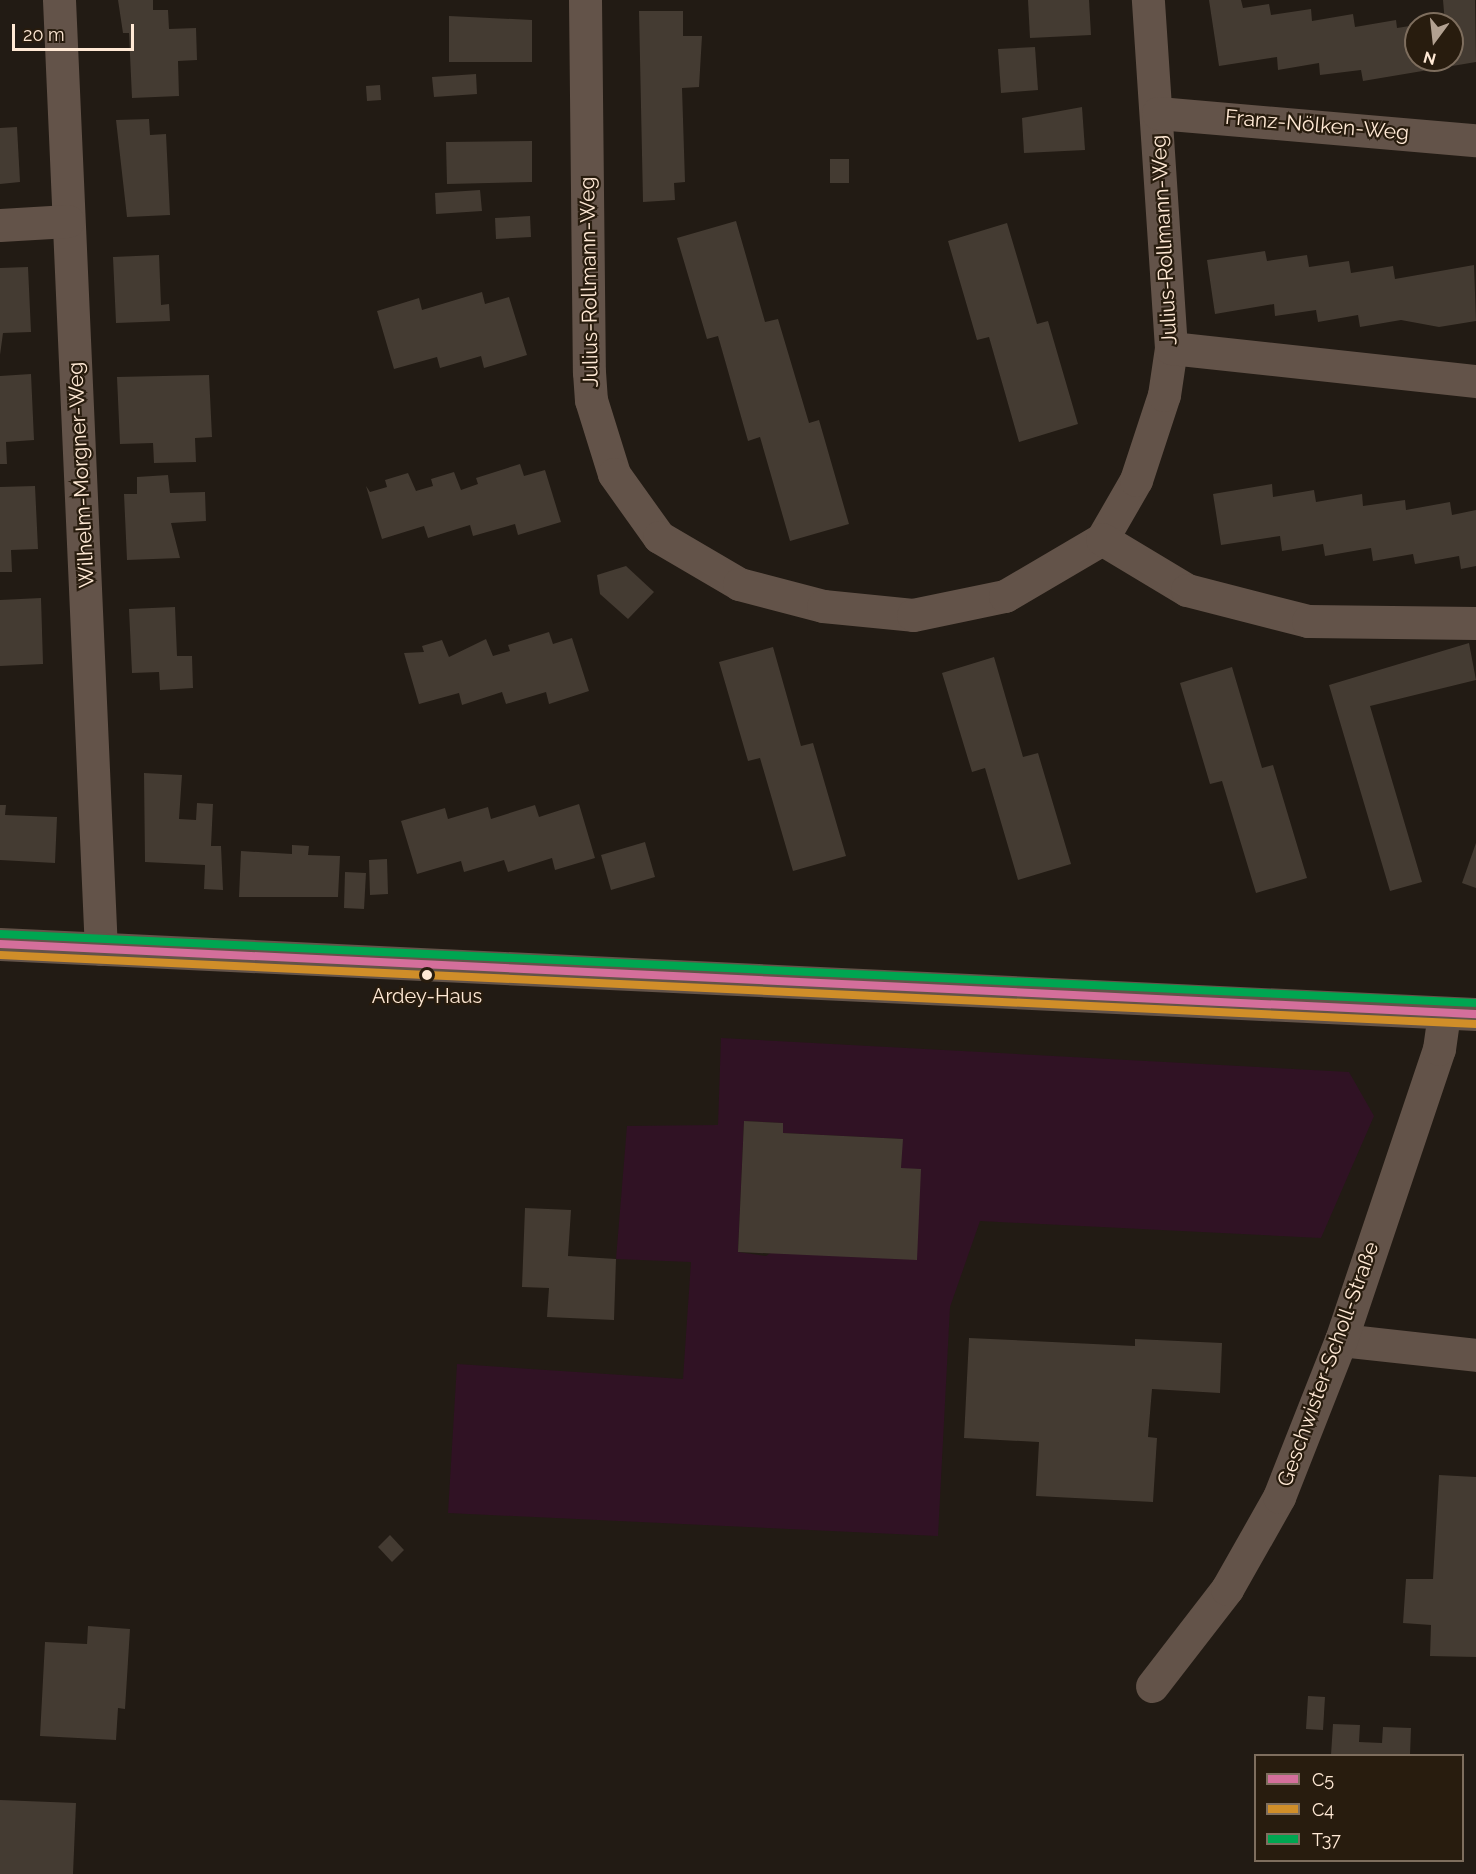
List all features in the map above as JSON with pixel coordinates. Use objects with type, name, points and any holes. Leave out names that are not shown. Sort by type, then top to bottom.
[{"type":"street","name":"Wilhelm-Morgner-Weg","points":[[59,0],[101,949]]},
{"type":"street","name":"Julius-Rollmann-Weg","points":[[585,0],[591,400],[614,474],[659,537],[739,584],[824,606],[913,615],[1005,596],[1102,539],[1136,480],[1164,395],[1171,348],[1158,113],[1148,0]]},
{"type":"street","name":"Franz-Nölken-Weg","points":[[1158,113],[1476,140]]},
{"type":"street","points":[[0,225],[68,221]]},
{"type":"street","points":[[1171,348],[1476,381]]},
{"type":"street","points":[[1102,539],[1186,590],[1308,621],[1476,623]]},
{"type":"street","points":[[0,944],[1476,1014]]},
{"type":"street","name":"Geschwister-Scholl-Straße","points":[[1152,1686],[1227,1589],[1279,1497],[1341,1340],[1439,1049],[1444,1012]]},
{"type":"street","points":[[1341,1340],[1476,1355]]},
{"type":"shaded area","points":[[721,1038],[1349,1072],[1374,1116],[1321,1238],[980,1221],[950,1307],[938,1536],[448,1513],[457,1364],[683,1379],[691,1262],[616,1259],[627,1126],[718,1125]],"holes":[[[744,1121],[783,1123],[783,1133],[902,1139],[901,1168],[766,1256],[738,1252]]]},
{"type":"building","points":[[118,0],[153,0],[153,10],[168,10],[169,29],[196,28],[197,60],[178,61],[179,96],[132,98],[129,33],[123,33]]},
{"type":"building","points":[[1028,0],[1089,0],[1091,35],[1030,38]]},
{"type":"building","points":[[1209,0],[1241,0],[1243,8],[1269,4],[1271,15],[1311,9],[1312,21],[1353,14],[1355,27],[1396,20],[1397,28],[1404,27],[1404,72],[1417,72],[1363,81],[1361,70],[1320,75],[1319,63],[1278,70],[1277,57],[1219,66]]},
{"type":"building","points":[[1443,0],[1475,0],[1476,62],[1464,64],[1464,12],[1444,12]]},
{"type":"building","points":[[639,11],[683,11],[683,36],[702,36],[699,87],[682,88],[685,182],[674,183],[675,200],[643,202]]},
{"type":"building","points":[[449,16],[532,20],[532,62],[449,62]]},
{"type":"building","points":[[1035,47],[1038,90],[1001,93],[998,49]]},
{"type":"building","points":[[476,74],[477,94],[434,97],[432,77]]},
{"type":"building","points":[[380,85],[381,100],[367,101],[366,86]]},
{"type":"building","points":[[1082,107],[1085,150],[1024,153],[1022,118]]},
{"type":"building","points":[[149,119],[150,135],[166,134],[170,215],[127,217],[116,120]]},
{"type":"building","points":[[17,127],[20,182],[0,184],[0,128]]},
{"type":"building","points":[[532,141],[532,182],[447,184],[446,142]]},
{"type":"building","points":[[830,159],[849,159],[849,183],[830,183]]},
{"type":"building","points":[[480,190],[482,211],[436,214],[435,193]]},
{"type":"building","points":[[530,216],[531,237],[496,239],[495,218]]},
{"type":"building","points":[[736,221],[765,322],[778,319],[809,423],[819,420],[849,524],[790,541],[760,437],[748,441],[718,336],[707,339],[677,238]]},
{"type":"building","points":[[1007,223],[1037,324],[1048,321],[1078,424],[1019,442],[989,337],[977,340],[948,241]]},
{"type":"building","points":[[1265,251],[1267,261],[1307,255],[1309,267],[1349,261],[1351,273],[1393,266],[1395,279],[1474,265],[1476,321],[1439,327],[1401,320],[1360,327],[1358,315],[1318,322],[1316,310],[1275,316],[1274,304],[1215,314],[1207,260]]},
{"type":"building","points":[[159,255],[161,305],[169,304],[170,321],[116,323],[113,257]]},
{"type":"building","points":[[28,267],[31,332],[3,333],[0,355],[0,268]]},
{"type":"building","points":[[482,292],[485,304],[509,297],[527,355],[484,368],[481,356],[440,368],[437,357],[394,369],[377,311],[419,298],[422,310]]},
{"type":"building","points":[[31,374],[34,440],[6,442],[7,464],[0,464],[0,376]]},
{"type":"building","points":[[209,375],[212,437],[195,438],[196,462],[154,463],[153,443],[120,444],[117,377]]},
{"type":"building","points":[[520,464],[524,476],[545,470],[561,522],[518,535],[515,524],[473,536],[470,525],[428,538],[424,526],[382,539],[366,486],[370,492],[387,487],[385,480],[408,473],[416,491],[433,486],[431,479],[454,472],[461,490],[478,484],[476,478]]},
{"type":"building","points":[[168,475],[170,493],[205,492],[206,521],[171,523],[180,558],[127,560],[124,494],[137,494],[137,477]]},
{"type":"building","points":[[1272,484],[1273,497],[1314,490],[1316,502],[1362,494],[1363,506],[1405,500],[1406,510],[1450,502],[1452,515],[1476,510],[1476,566],[1461,569],[1459,556],[1415,564],[1413,554],[1373,561],[1371,548],[1325,556],[1323,544],[1282,551],[1280,536],[1221,545],[1213,494]]},
{"type":"building","points":[[35,486],[38,549],[11,550],[12,572],[0,572],[0,487]]},
{"type":"building","points":[[626,566],[654,592],[628,619],[600,594],[597,575]]},
{"type":"building","points":[[41,598],[43,664],[0,666],[0,600]]},
{"type":"building","points":[[175,607],[177,656],[192,656],[193,688],[160,690],[159,672],[132,673],[129,609]]},
{"type":"building","points":[[549,632],[553,644],[572,638],[589,691],[549,704],[546,692],[506,704],[502,692],[462,705],[459,693],[419,704],[404,653],[424,652],[422,646],[442,640],[449,657],[486,639],[493,656],[510,651],[508,645]]},
{"type":"building","points":[[1469,643],[1476,680],[1370,706],[1422,882],[1390,891],[1329,685]]},
{"type":"building","points":[[773,647],[801,746],[813,743],[846,856],[793,871],[760,758],[748,761],[719,662]]},
{"type":"building","points":[[994,657],[1023,757],[1038,753],[1071,864],[1018,880],[985,768],[972,772],[942,673]]},
{"type":"building","points":[[1232,667],[1262,768],[1273,765],[1307,878],[1256,893],[1222,781],[1210,784],[1180,683]]},
{"type":"building","points":[[144,773],[182,775],[179,819],[196,820],[197,803],[213,804],[211,846],[221,846],[223,890],[204,889],[205,865],[145,862]]},
{"type":"building","points":[[579,804],[595,858],[555,870],[552,858],[508,872],[504,860],[464,872],[461,861],[417,874],[401,821],[445,808],[448,819],[488,807],[491,819],[535,805],[539,817]]},
{"type":"building","points":[[0,805],[6,805],[5,815],[57,817],[55,863],[0,860]]},
{"type":"building","points":[[645,842],[655,877],[611,890],[601,855]]},
{"type":"building","points":[[1476,843],[1476,888],[1462,883]]},
{"type":"building","points":[[292,845],[309,846],[308,855],[340,856],[338,897],[239,897],[241,851],[292,854]]},
{"type":"building","points":[[387,859],[388,894],[370,895],[369,860]]},
{"type":"building","points":[[345,872],[366,873],[364,909],[344,908]]},
{"type":"building","points":[[744,1121],[783,1123],[783,1133],[903,1139],[901,1168],[921,1169],[917,1260],[738,1252]]},
{"type":"building","points":[[525,1208],[571,1210],[568,1256],[616,1259],[614,1320],[547,1317],[549,1288],[522,1287]]},
{"type":"building","points":[[969,1338],[1135,1346],[1135,1339],[1222,1343],[1220,1393],[1152,1389],[1148,1437],[1157,1438],[1153,1502],[1036,1496],[1039,1442],[964,1438]]},
{"type":"building","points":[[1439,1475],[1476,1477],[1476,1657],[1430,1656],[1431,1625],[1403,1623],[1406,1579],[1433,1579]]},
{"type":"building","points":[[390,1535],[404,1550],[392,1562],[378,1547]]},
{"type":"building","points":[[88,1626],[130,1629],[125,1709],[118,1708],[116,1740],[40,1736],[45,1642],[87,1644]]},
{"type":"building","points":[[1308,1696],[1325,1697],[1323,1730],[1306,1729]]},
{"type":"building","points":[[1333,1724],[1360,1725],[1359,1742],[1382,1743],[1383,1727],[1411,1728],[1410,1754],[1331,1754]]},
{"type":"building","points":[[0,1800],[76,1803],[73,1874],[0,1874]]},
{"type":"transit line","name":"T37","points":[[0,934],[1476,1003]]},
{"type":"transit line","name":"C5","points":[[0,944],[1476,1014]]},
{"type":"transit line","name":"C4","points":[[0,955],[1476,1024]]},
{"type":"place","name":"Ardey-Haus","points":[[427,975]]}]
